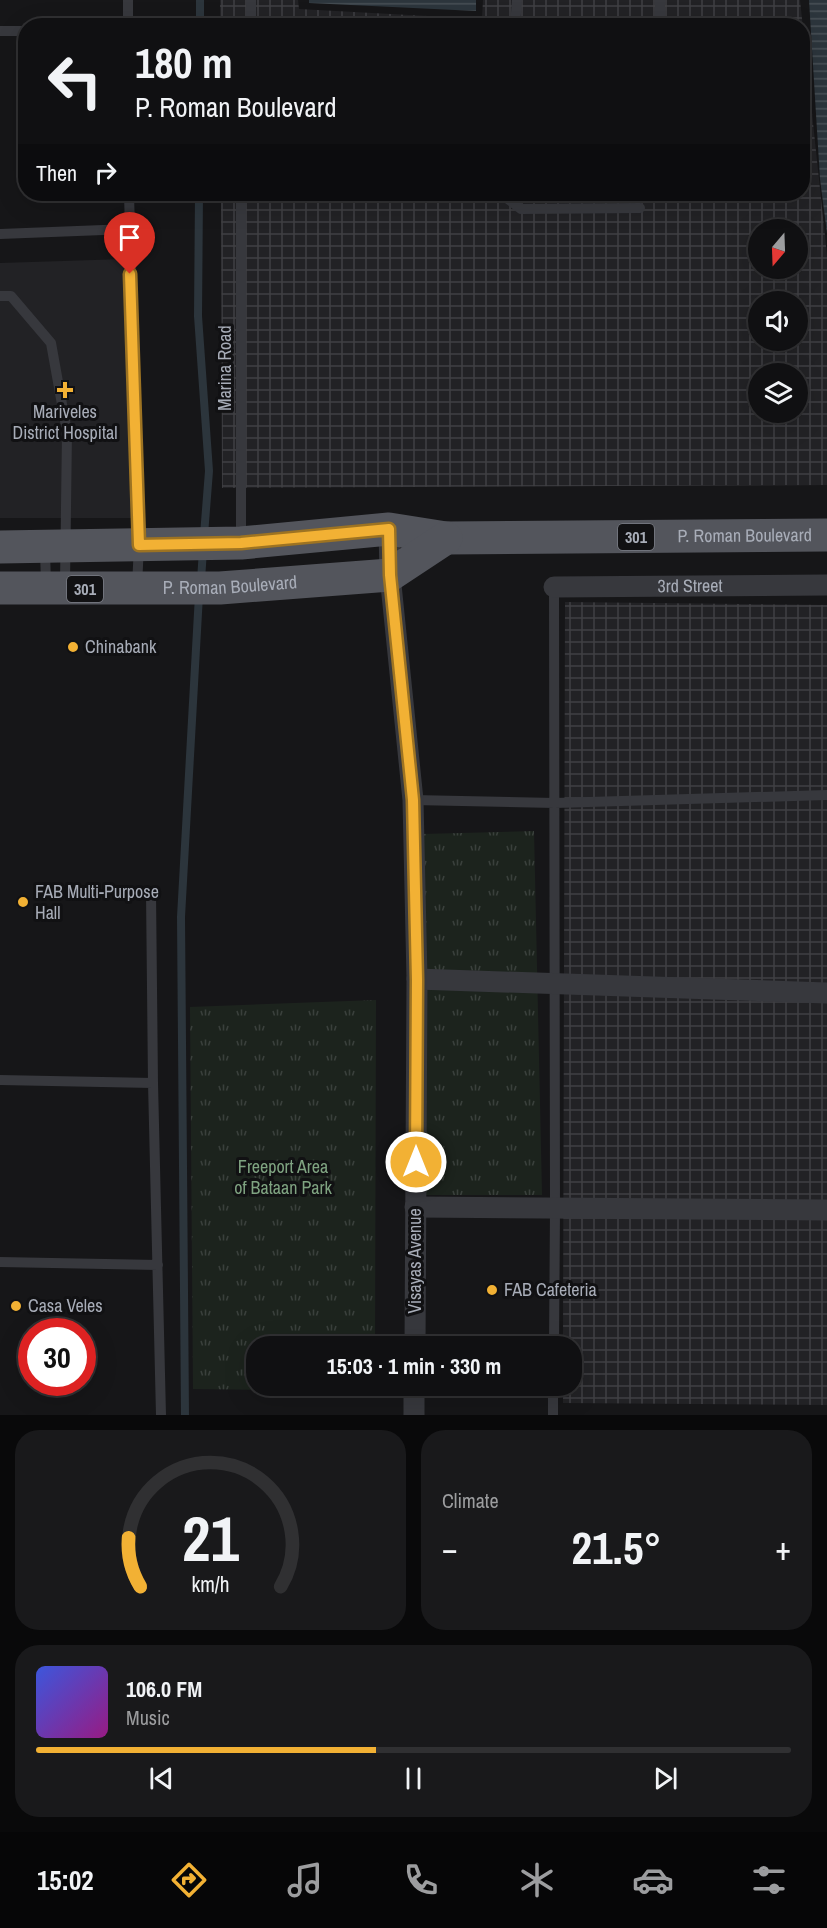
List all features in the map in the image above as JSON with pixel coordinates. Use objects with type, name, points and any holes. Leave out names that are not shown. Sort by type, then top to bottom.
[{"type":"main road","name":"P. Roman Boulevard","points":[[0,547],[230,542],[389,529],[446,538],[827,536]]},
{"type":"main road","name":"P. Roman Boulevard","points":[[0,588],[220,588],[390,575],[446,538]]},
{"type":"street","name":"Visayas Avenue","points":[[389,529],[390,575],[413,800],[417,980],[415,1336]]},
{"type":"street","name":"3rd Street","points":[[554,587],[827,585]]},
{"type":"street","points":[[417,980],[827,993]]},
{"type":"street","points":[[416,1207],[827,1210]]},
{"type":"street","points":[[414,1396],[414,1415]]},
{"type":"lane","points":[[128,0],[128,18]]},
{"type":"lane","points":[[251,0],[251,18]]},
{"type":"lane","points":[[516,18],[517,0]]},
{"type":"lane","points":[[660,0],[660,18]]},
{"type":"lane","points":[[0,31],[18,31]]},
{"type":"lane","points":[[129,201],[129,229],[154,544],[137,589]]},
{"type":"lane","name":"Marina Road","points":[[230,542],[242,201]]},
{"type":"lane","points":[[511,201],[521,209],[640,208]]},
{"type":"lane","points":[[0,234],[129,229]]},
{"type":"lane","points":[[0,296],[11,296],[51,343],[67,432],[56,546],[55,588]]},
{"type":"lane","points":[[55,588],[56,546]]},
{"type":"lane","points":[[554,587],[554,1336]]},
{"type":"lane","points":[[413,800],[555,803],[827,795]]},
{"type":"lane","points":[[151,892],[161,1415]]},
{"type":"lane","points":[[0,1080],[153,1083]]},
{"type":"lane","points":[[0,1263],[158,1265]]},
{"type":"lane","points":[[553,1396],[553,1415]]},
{"type":"shaded area","points":[[220,0],[298,0],[299,9],[464,18],[220,18]]},
{"type":"shaded area","points":[[309,0],[476,0],[476,11],[309,3]]},
{"type":"shaded area","points":[[483,0],[800,0],[802,18],[482,18]]},
{"type":"shaded area","points":[[809,0],[827,0],[827,233],[820,179]]},
{"type":"shaded area","points":[[810,94],[827,255],[827,485],[222,488],[221,201],[810,201]]},
{"type":"shaded area","name":"Mariveles District Hospital","points":[[125,259],[137,518],[0,518],[0,263]]},
{"type":"shaded area","points":[[565,602],[827,605],[827,1405],[563,1403],[563,1396],[582,1396],[582,1336],[563,1336]]},
{"type":"green space","points":[[534,831],[542,1195],[425,1195],[422,834]]},
{"type":"green space","name":"Freeport Area of Bataan Park","points":[[376,1000],[375,1336],[246,1336],[246,1390],[193,1389],[190,1007]]},
{"type":"waterway","points":[[200,0],[200,18]]},
{"type":"waterway","points":[[199,201],[198,316],[209,471],[204,535]]},
{"type":"waterway","points":[[201,580],[203,550]]},
{"type":"waterway","points":[[185,1415],[181,917],[199,595]]},
{"type":"place","name":"Mariveles District Hospital","points":[[65,390]]},
{"type":"place","name":"Chinabank","points":[[73,647]]},
{"type":"place","name":"FAB Multi-Purpose Hall","points":[[23,902]]},
{"type":"place","name":"FAB Cafeteria","points":[[492,1290]]},
{"type":"place","name":"Casa Veles","points":[[16,1306]]},
{"type":"route","points":[[130,274],[139,545],[241,543],[389,529],[390,575],[413,800],[417,980],[416,1162]]}]
